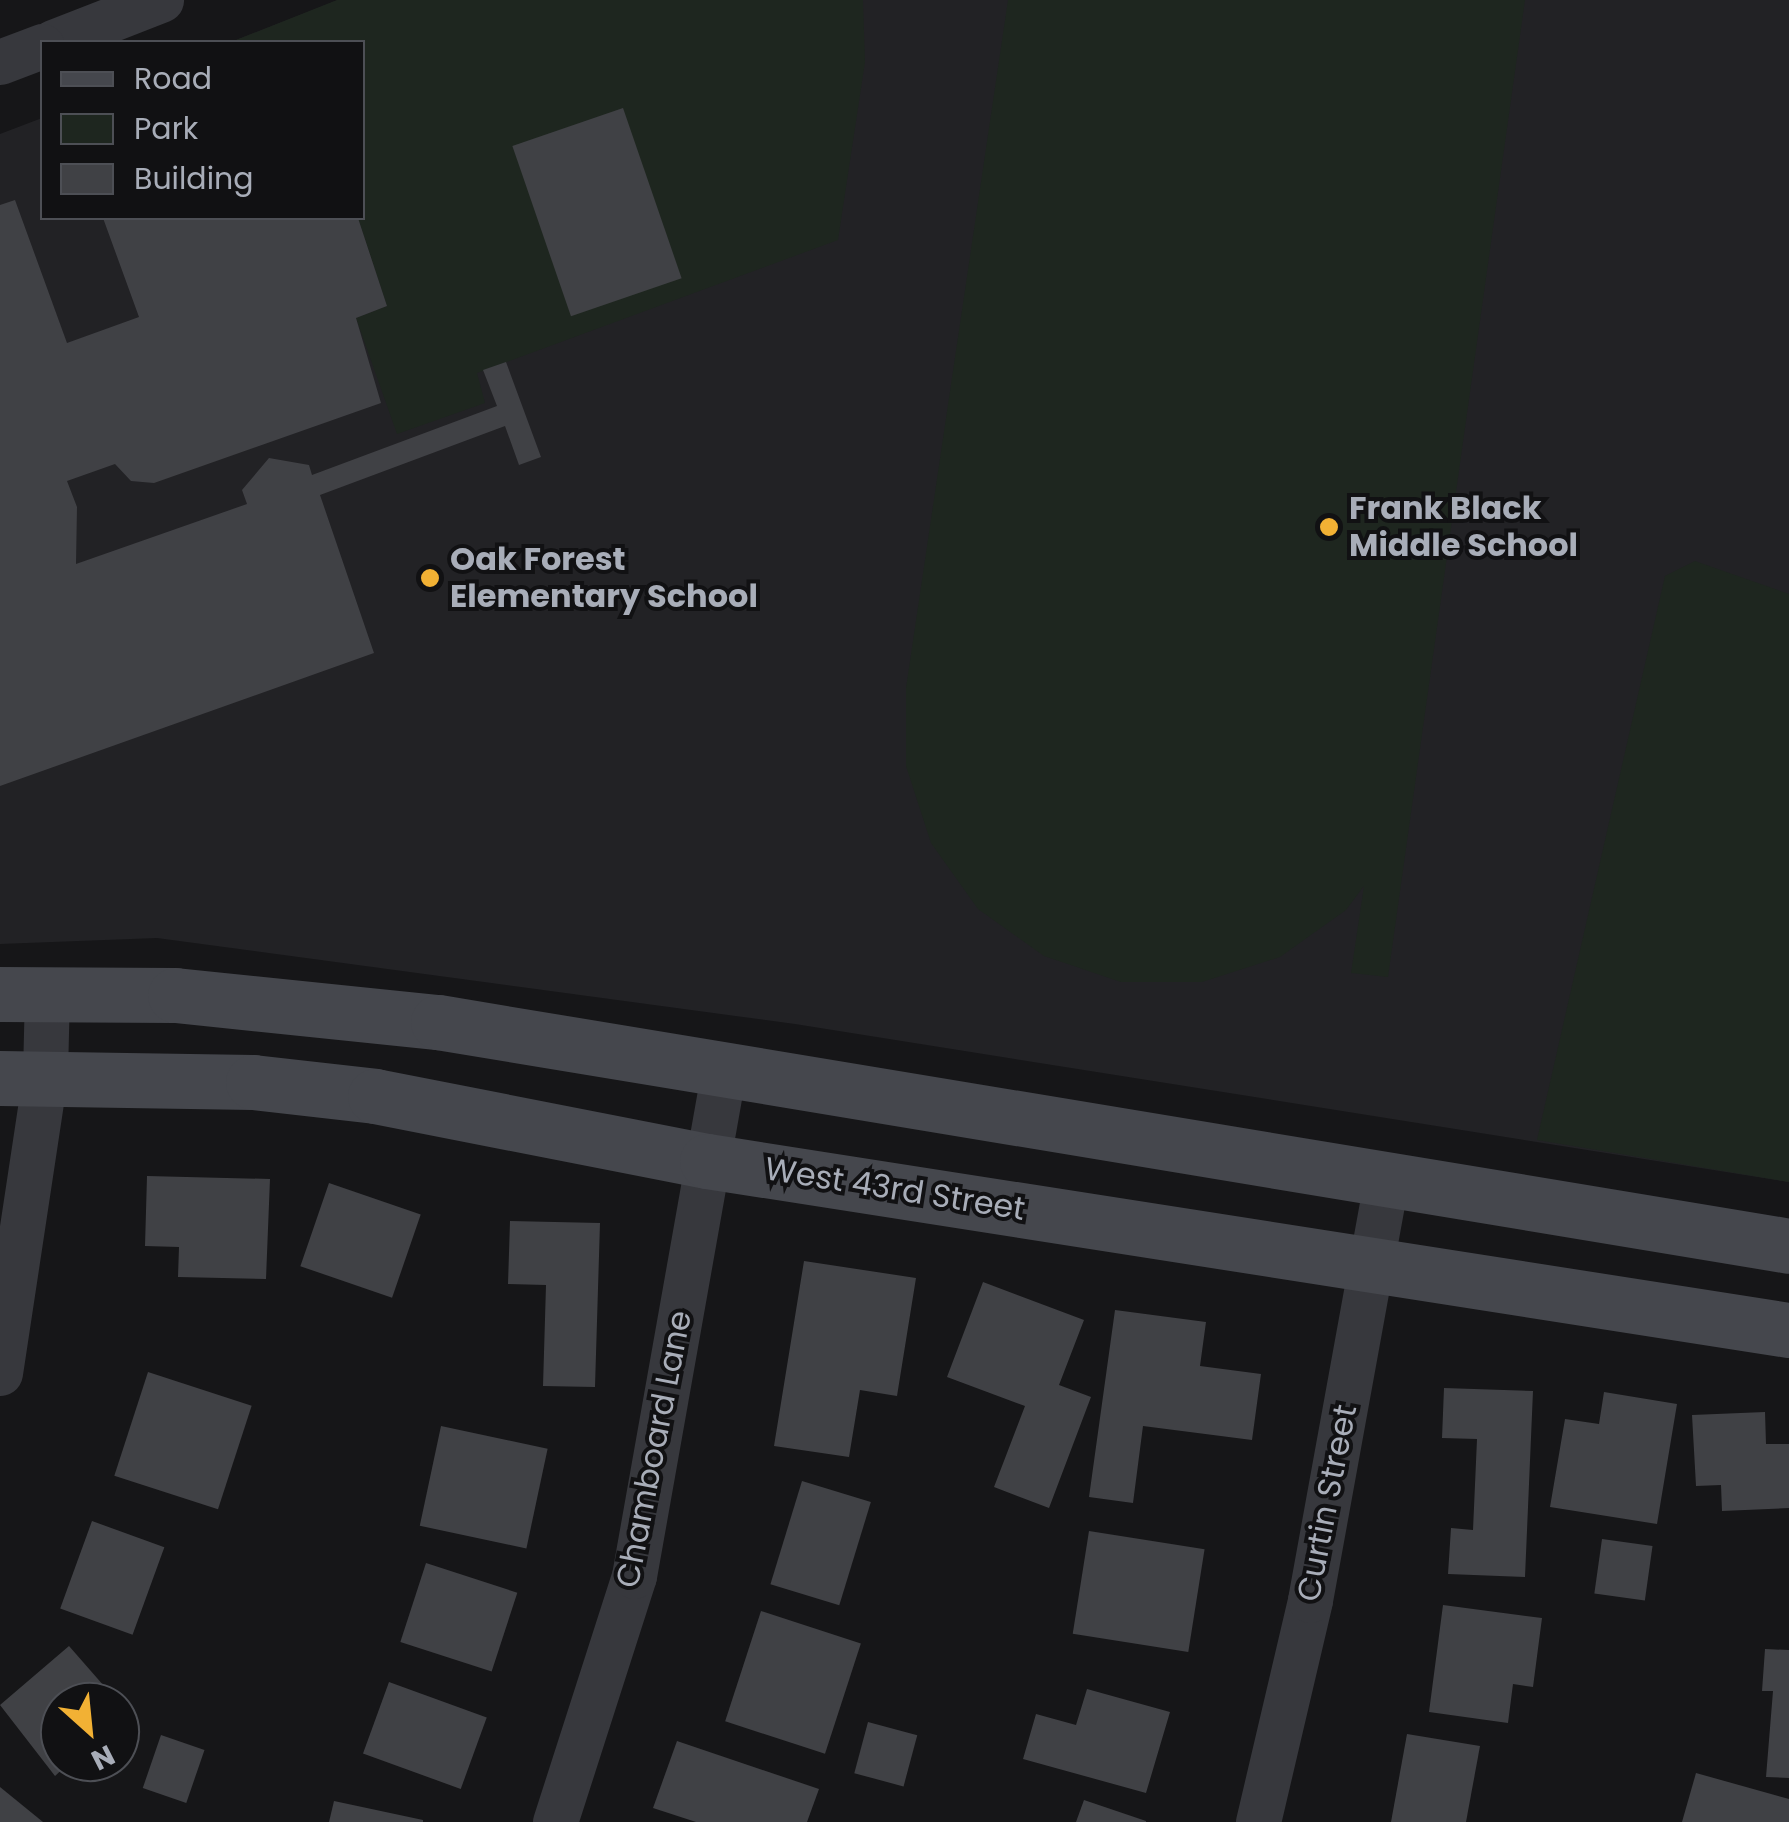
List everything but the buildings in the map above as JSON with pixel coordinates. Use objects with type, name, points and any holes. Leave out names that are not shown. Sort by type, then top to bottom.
[{"type":"main road","points":[[24,992],[175,995],[438,1022],[1789,1246]]},
{"type":"main road","name":"West 43rd Street","points":[[22,1076],[253,1082],[376,1096],[707,1161],[1789,1330]]},
{"type":"street","points":[[58,40],[161,0]]},
{"type":"street","points":[[0,62],[40,47]]},
{"type":"street","points":[[0,1373],[22,1076],[24,992]]},
{"type":"street","name":"Chamboard Lane","points":[[555,1822],[634,1576],[724,1069]]},
{"type":"street","name":"Curtin Street","points":[[1258,1822],[1310,1600],[1386,1182]]},
{"type":"shaded area","points":[[338,0],[1789,0],[1789,1182],[795,1024],[157,938],[0,944],[0,134],[40,119],[40,220],[365,220],[365,40],[236,40]]},
{"type":"green space","points":[[337,0],[863,0],[865,62],[838,240],[477,373],[485,403],[397,434],[356,318],[387,306],[359,220],[365,220],[365,40],[236,40]]},
{"type":"green space","points":[[1008,0],[1525,0],[1388,977],[1351,973],[1364,886],[1346,910],[1280,957],[1202,982],[1121,982],[1044,956],[978,909],[931,843],[906,766],[906,688]]},
{"type":"green space","points":[[1695,561],[1789,594],[1789,1182],[1537,1140],[1665,576]]},
{"type":"place","name":"Frank Black Middle School","points":[[1329,527]]},
{"type":"place","name":"Oak Forest Elementary School","points":[[430,578]]}]
